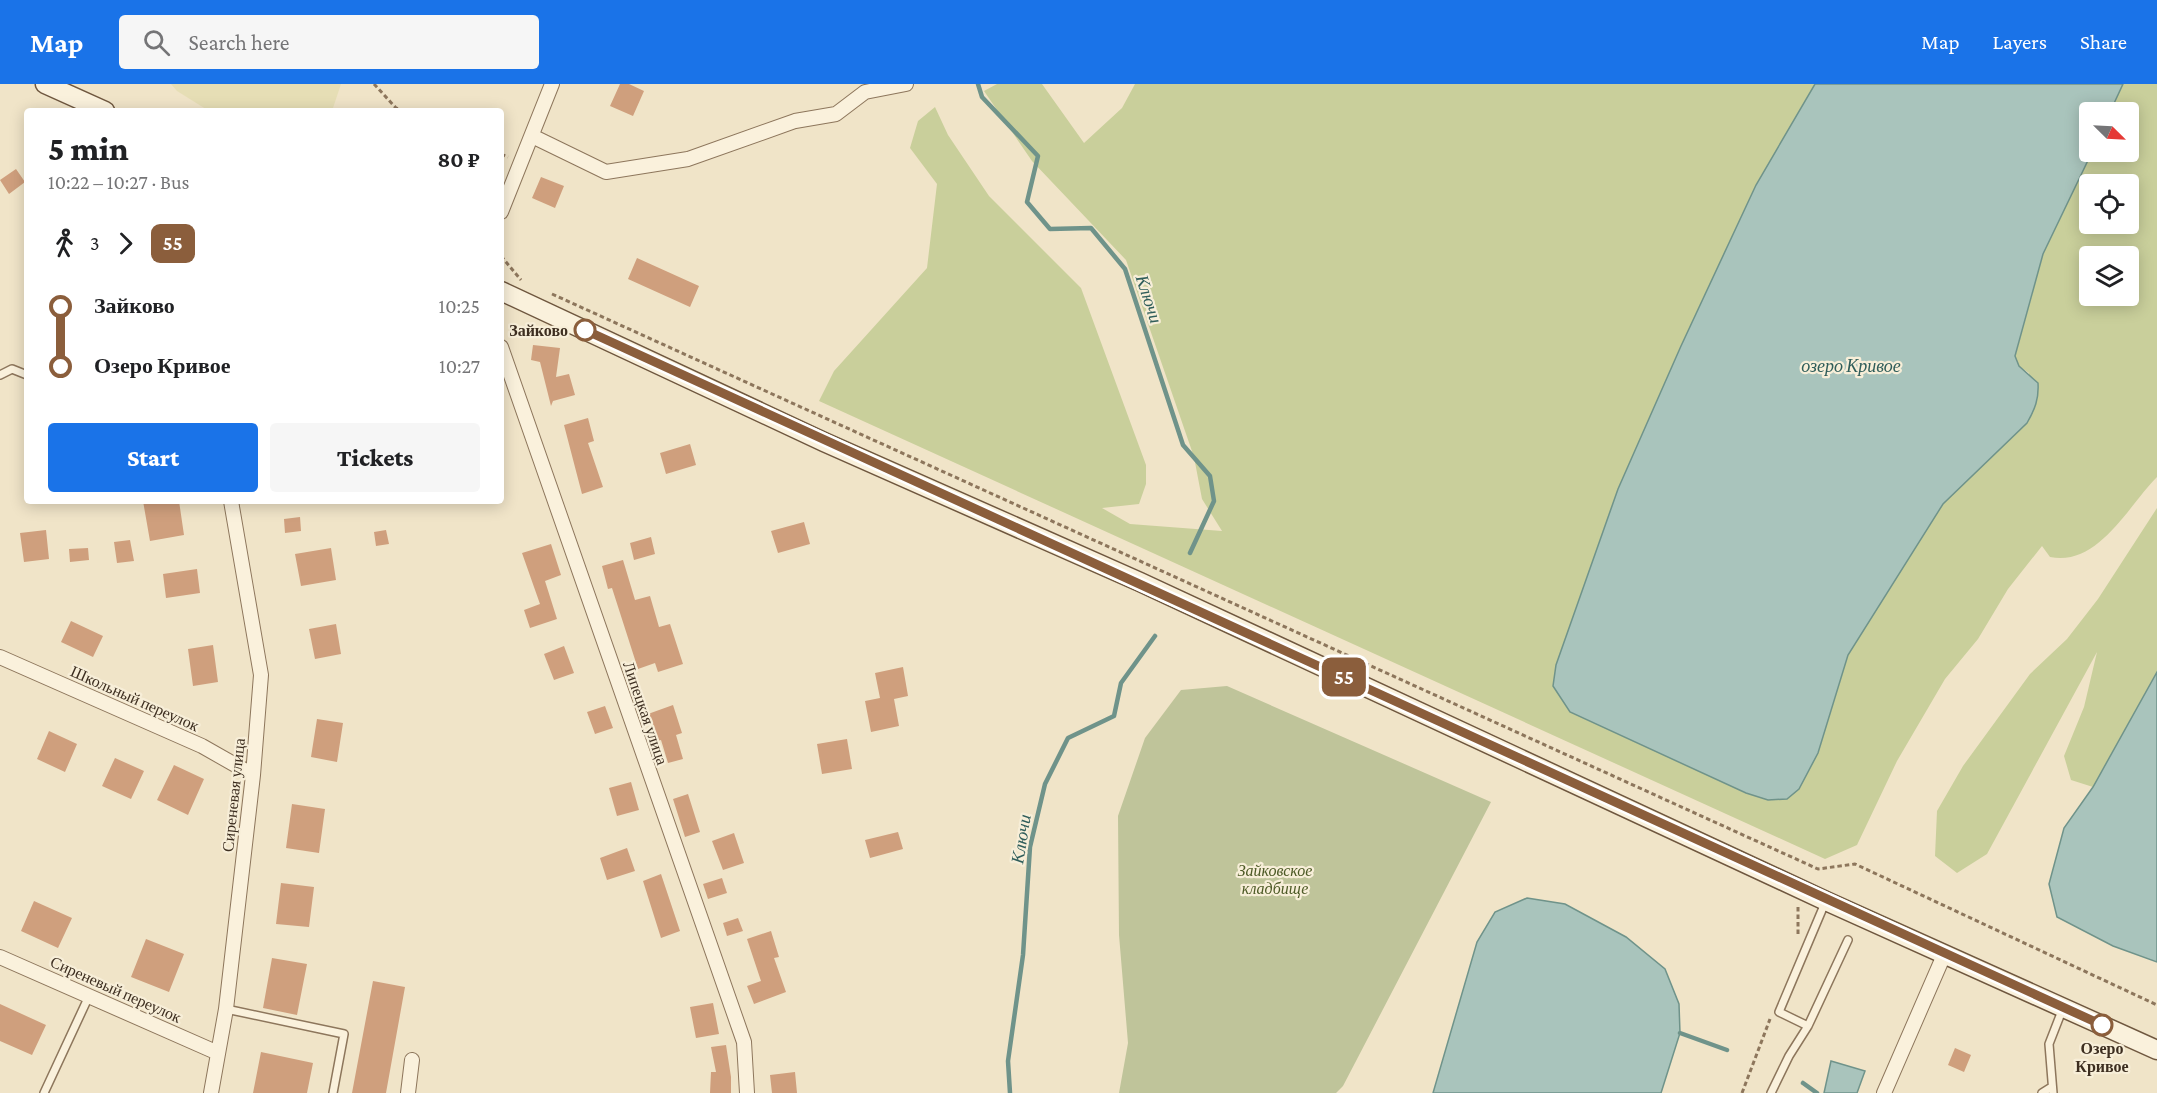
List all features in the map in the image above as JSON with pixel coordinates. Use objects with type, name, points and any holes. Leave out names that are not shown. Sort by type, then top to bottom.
[{"type":"main road","points":[[45,84],[98,108]]},
{"type":"main road","points":[[504,292],[824,442],[1151,587],[1826,901],[2157,1050]]},
{"type":"street","points":[[504,204],[552,84]]},
{"type":"street","points":[[531,135],[606,172],[688,159],[795,121],[836,114],[865,92],[906,84]]},
{"type":"street","name":"Липецкая улица","points":[[504,356],[744,1042],[747,1093]]},
{"type":"street","name":"Сиреневая улица","points":[[211,1093],[226,1009],[253,775],[261,675],[232,504]]},
{"type":"street","name":"Школьный переулок","points":[[0,657],[202,746],[253,775]]},
{"type":"street","points":[[1884,1093],[1944,955]]},
{"type":"street","name":"Сиреневый переулок","points":[[0,957],[218,1053]]},
{"type":"street","points":[[408,1093],[412,1060]]},
{"type":"lane","points":[[0,375],[12,369],[24,374]]},
{"type":"lane","points":[[1808,1026],[1779,1012],[1826,901]]},
{"type":"lane","points":[[1771,1093],[1789,1056],[1808,1026],[1848,940]]},
{"type":"lane","points":[[44,1093],[89,996]]},
{"type":"lane","points":[[2042,1093],[2051,1090],[2049,1044],[2063,1008]]},
{"type":"lane","points":[[226,1009],[345,1034],[333,1093]]},
{"type":"path","points":[[374,84],[396,108]]},
{"type":"path","points":[[504,260],[520,280],[531,285]]},
{"type":"path","points":[[542,290],[1818,869],[1856,864],[2157,1005]]},
{"type":"shaded area","points":[[171,84],[341,84],[333,108],[204,108],[177,91]]},
{"type":"green space","points":[[997,84],[1042,84],[1084,143],[1122,108],[1135,84],[1815,84],[1756,185],[1681,346],[1618,489],[1556,665],[1818,753],[1848,655],[1943,504],[2027,423],[2029,373],[2019,366],[2015,357],[2043,254],[2079,179],[2079,234],[2139,234],[2139,174],[2081,174],[2087,162],[2139,162],[2139,102],[2115,102],[2123,84],[2157,84],[2157,477],[2111,532],[2083,553],[2067,558],[2050,557],[2042,546],[2008,589],[1978,639],[1945,679],[1897,761],[1857,845],[1825,859],[819,401],[834,371],[927,268],[937,184],[910,148],[918,121],[935,107],[948,135],[989,196],[1081,288],[1146,465],[1146,484],[1139,504],[1102,508],[1130,524],[1222,531],[1202,499],[1194,457],[1126,260],[1032,161],[984,91]]},
{"type":"green space","points":[[2157,508],[2157,672],[2093,787],[2071,780],[2064,756],[2084,707],[2097,652],[1987,854],[1957,873],[1935,856],[1937,811],[1963,766],[2030,674],[2067,639],[2098,599]]},
{"type":"green space","name":"Зайковское кладбище","points":[[1227,686],[1491,802],[1343,1086],[1336,1093],[1119,1093],[1128,1043],[1119,935],[1118,816],[1145,738],[1181,690]]},
{"type":"water","name":"озеро Кривое","points":[[1815,84],[2123,84],[2115,102],[2079,102],[2079,162],[2087,162],[2081,174],[2079,174],[2079,179],[2043,254],[2015,356],[2019,366],[2038,383],[2037,399],[2032,413],[2027,423],[1943,504],[1848,655],[1818,753],[1799,789],[1787,799],[1768,800],[1746,793],[1570,712],[1553,686],[1556,665],[1618,489],[1756,185]]},
{"type":"water","points":[[2157,672],[2157,962],[2113,946],[2057,917],[2049,884],[2064,828],[2093,787]]},
{"type":"water","points":[[1527,898],[1565,904],[1626,937],[1665,969],[1679,1004],[1680,1033],[1661,1093],[1433,1093],[1477,942],[1495,912]]},
{"type":"water","points":[[1831,1061],[1865,1071],[1857,1093],[1824,1093]]},
{"type":"building","points":[[620,84],[629,84],[644,91],[633,116],[610,106]]},
{"type":"building","points":[[16,169],[24,183],[9,194],[0,180]]},
{"type":"building","points":[[541,177],[564,186],[555,208],[532,198]]},
{"type":"building","points":[[637,258],[699,286],[690,307],[628,279]]},
{"type":"building","points":[[533,345],[560,348],[556,377],[569,374],[575,395],[553,401],[551,406],[540,362],[531,360]]},
{"type":"building","points":[[588,418],[594,441],[588,443],[603,487],[582,494],[564,425]]},
{"type":"building","points":[[690,444],[696,465],[666,474],[660,453]]},
{"type":"building","points":[[144,504],[179,504],[184,535],[150,541]]},
{"type":"building","points":[[300,517],[301,531],[285,533],[284,519]]},
{"type":"building","points":[[804,522],[810,544],[778,553],[771,531]]},
{"type":"building","points":[[46,530],[49,559],[24,562],[20,533]]},
{"type":"building","points":[[386,530],[389,544],[376,546],[374,532]]},
{"type":"building","points":[[651,537],[655,554],[634,560],[630,543]]},
{"type":"building","points":[[130,540],[134,561],[117,563],[114,542]]},
{"type":"building","points":[[551,544],[561,575],[545,581],[557,619],[530,628],[524,610],[540,604],[522,553]]},
{"type":"building","points":[[88,548],[89,560],[70,562],[69,549]]},
{"type":"building","points":[[331,548],[336,580],[301,586],[295,554]]},
{"type":"building","points":[[623,560],[635,600],[650,596],[659,627],[670,624],[683,664],[658,672],[655,663],[638,669],[612,588],[608,589],[602,566]]},
{"type":"building","points":[[197,569],[200,593],[166,598],[163,574]]},
{"type":"building","points":[[71,621],[103,636],[93,657],[61,642]]},
{"type":"building","points":[[336,624],[341,654],[315,659],[309,629]]},
{"type":"building","points":[[213,645],[218,682],[193,686],[188,649]]},
{"type":"building","points":[[564,646],[574,673],[554,680],[544,654]]},
{"type":"building","points":[[903,667],[908,696],[894,699],[899,726],[871,732],[865,701],[880,698],[875,673]]},
{"type":"building","points":[[673,705],[682,733],[676,735],[683,759],[668,763],[661,740],[657,741],[648,714]]},
{"type":"building","points":[[605,706],[613,728],[595,734],[587,712]]},
{"type":"building","points":[[317,719],[343,723],[337,762],[311,757]]},
{"type":"building","points":[[49,731],[77,744],[65,772],[37,759]]},
{"type":"building","points":[[847,739],[852,769],[822,774],[817,744]]},
{"type":"building","points":[[115,758],[144,771],[131,799],[102,786]]},
{"type":"building","points":[[174,765],[204,779],[188,815],[157,800]]},
{"type":"building","points":[[631,782],[639,810],[617,816],[609,788]]},
{"type":"building","points":[[688,794],[700,832],[685,837],[673,799]]},
{"type":"building","points":[[292,804],[325,809],[319,853],[286,848]]},
{"type":"building","points":[[898,832],[903,849],[870,858],[865,840]]},
{"type":"building","points":[[734,833],[744,863],[723,870],[712,841]]},
{"type":"building","points":[[627,848],[635,871],[607,880],[600,858]]},
{"type":"building","points":[[661,874],[680,931],[661,938],[643,881]]},
{"type":"building","points":[[722,878],[727,893],[708,899],[703,884]]},
{"type":"building","points":[[281,883],[314,887],[309,927],[276,924]]},
{"type":"building","points":[[34,901],[72,918],[58,948],[21,931]]},
{"type":"building","points":[[738,918],[743,931],[727,936],[723,923]]},
{"type":"building","points":[[771,931],[779,957],[774,958],[786,992],[754,1004],[747,986],[761,981],[747,939]]},
{"type":"building","points":[[146,939],[184,954],[169,992],[131,977]]},
{"type":"building","points":[[272,958],[307,964],[297,1015],[263,1008]]},
{"type":"building","points":[[373,981],[405,987],[386,1093],[352,1093]]},
{"type":"building","points":[[713,1003],[719,1034],[696,1038],[690,1007]]},
{"type":"building","points":[[0,1004],[46,1025],[32,1055],[0,1041]]},
{"type":"building","points":[[726,1045],[731,1093],[710,1093],[711,1072],[716,1072],[711,1047]]},
{"type":"building","points":[[1955,1048],[1971,1055],[1964,1072],[1948,1065]]},
{"type":"building","points":[[261,1052],[313,1063],[307,1093],[253,1093]]},
{"type":"building","points":[[795,1072],[797,1093],[772,1093],[770,1075]]},
{"type":"waterway","name":"Ключи","points":[[978,84],[982,97],[1038,156],[1027,202],[1050,229],[1091,228],[1125,269],[1183,445],[1210,476],[1214,501],[1190,553]]},
{"type":"waterway","name":"Ключи","points":[[1010,1093],[1008,1061],[1023,955],[1030,847],[1045,784],[1068,738],[1114,716],[1121,683],[1155,636]]},
{"type":"waterway","points":[[1680,1033],[1727,1050]]},
{"type":"waterway","points":[[1803,1083],[1817,1093]]},
{"type":"bus line","name":"55","points":[[585,330],[824,442],[1140,582],[1826,901],[2102,1025]]},
{"type":"place","name":"Зайково","points":[[585,330]]},
{"type":"place","name":"Озеро Кривое","points":[[2102,1025]]}]
